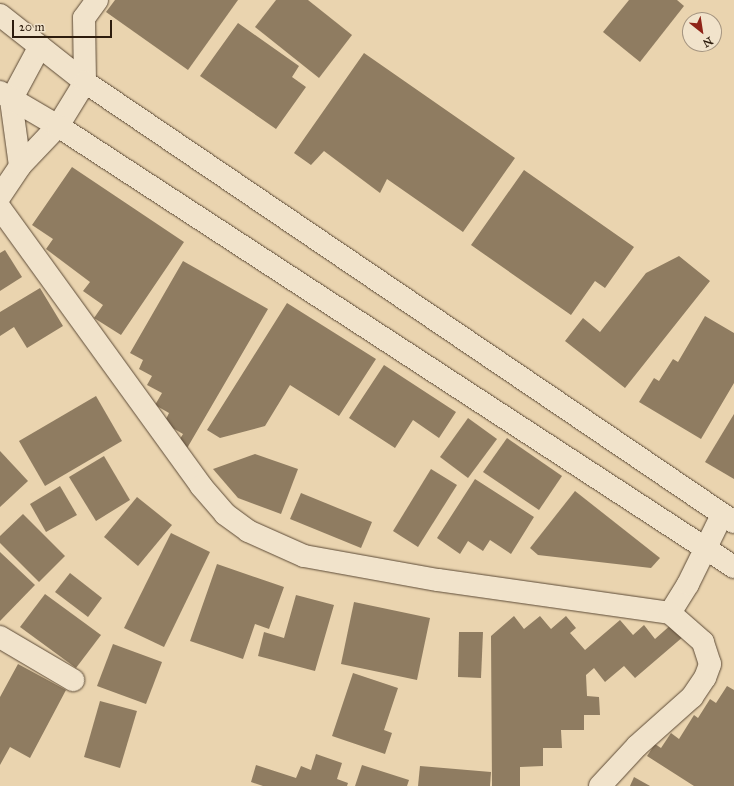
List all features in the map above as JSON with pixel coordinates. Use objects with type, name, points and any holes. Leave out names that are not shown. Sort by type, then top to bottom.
[{"type":"main road","points":[[0,196],[20,166],[58,126],[85,82],[84,18],[97,0]]},
{"type":"main road","points":[[0,15],[85,82],[728,518],[703,549],[688,584],[670,613]]},
{"type":"main road","points":[[20,166],[6,96],[40,46]]},
{"type":"main road","points":[[6,96],[58,126],[703,549],[734,567]]},
{"type":"main road","points":[[0,208],[201,486],[225,514],[248,531],[304,556],[364,568],[670,613],[703,642],[710,664],[705,678],[692,697],[637,746],[600,786]]},
{"type":"main road","points":[[0,637],[73,680]]},
{"type":"building","points":[[115,0],[238,0],[188,70],[106,12]]},
{"type":"building","points":[[276,0],[308,0],[352,35],[319,78],[255,27]]},
{"type":"building","points":[[629,0],[677,0],[684,6],[640,62],[603,32]]},
{"type":"building","points":[[238,23],[299,66],[292,77],[306,87],[276,129],[200,76]]},
{"type":"building","points":[[364,53],[515,158],[463,232],[387,179],[380,193],[324,151],[311,165],[294,153]]},
{"type":"building","points":[[72,167],[184,242],[121,335],[94,318],[103,305],[83,291],[90,282],[46,249],[53,239],[32,225]]},
{"type":"building","points":[[524,170],[634,247],[605,288],[595,281],[571,315],[471,245]]},
{"type":"building","points":[[5,250],[22,277],[0,291],[0,253]]},
{"type":"building","points":[[679,256],[710,281],[625,388],[565,341],[583,318],[600,332],[646,273]]},
{"type":"building","points":[[183,261],[268,309],[186,450],[177,444],[183,434],[164,423],[169,413],[155,405],[162,393],[147,385],[152,376],[139,369],[143,360],[130,353]]},
{"type":"building","points":[[40,288],[63,326],[27,348],[14,327],[0,336],[0,312]]},
{"type":"building","points":[[287,303],[376,359],[339,416],[290,385],[265,426],[220,438],[207,430]]},
{"type":"building","points":[[705,316],[734,333],[734,383],[701,439],[639,402],[654,378],[659,381],[673,359],[678,362]]},
{"type":"building","points":[[384,365],[456,412],[439,438],[413,420],[395,448],[349,418]]},
{"type":"building","points":[[96,396],[122,441],[45,486],[19,441]]},
{"type":"building","points":[[734,414],[734,479],[705,462]]},
{"type":"building","points":[[468,418],[497,439],[468,478],[440,457]]},
{"type":"building","points":[[507,438],[562,476],[539,510],[483,472]]},
{"type":"building","points":[[0,451],[28,481],[0,507]]},
{"type":"building","points":[[255,454],[298,469],[281,514],[238,498],[213,469]]},
{"type":"building","points":[[104,456],[130,500],[96,521],[69,477]]},
{"type":"building","points":[[431,469],[457,485],[418,547],[393,531]]},
{"type":"building","points":[[475,479],[534,517],[511,554],[490,540],[483,551],[468,541],[460,554],[437,538]]},
{"type":"building","points":[[60,486],[77,515],[46,532],[30,504]]},
{"type":"building","points":[[575,491],[660,558],[651,568],[538,555],[530,548]]},
{"type":"building","points":[[301,493],[372,522],[361,548],[290,519]]},
{"type":"building","points":[[137,497],[172,525],[138,566],[104,537]]},
{"type":"building","points":[[23,514],[65,556],[39,582],[0,543],[0,536]]},
{"type":"building","points":[[171,533],[210,552],[164,647],[124,628]]},
{"type":"building","points":[[0,552],[35,585],[0,621]]},
{"type":"building","points":[[217,564],[284,587],[269,629],[255,624],[243,659],[190,641]]},
{"type":"building","points":[[70,573],[102,598],[88,617],[55,592]]},
{"type":"building","points":[[45,594],[101,635],[76,668],[20,627]]},
{"type":"building","points":[[296,595],[334,605],[315,671],[258,656],[264,632],[284,638]]},
{"type":"building","points":[[354,602],[430,618],[417,680],[341,664]]},
{"type":"building","points":[[514,616],[524,629],[540,616],[551,629],[566,616],[576,628],[570,633],[585,650],[620,620],[633,635],[644,625],[655,639],[673,623],[684,636],[635,678],[624,666],[605,682],[594,668],[586,675],[587,696],[599,697],[600,715],[584,715],[584,730],[561,730],[562,748],[543,748],[543,766],[520,767],[520,786],[492,786],[491,636]]},
{"type":"building","points":[[459,632],[483,632],[481,678],[458,677]]},
{"type":"building","points":[[113,644],[162,662],[146,704],[97,686]]},
{"type":"building","points":[[18,664],[66,690],[30,758],[10,747],[0,765],[0,697]]},
{"type":"building","points":[[353,673],[398,688],[384,730],[392,733],[385,754],[332,736]]},
{"type":"building","points":[[727,686],[734,690],[734,786],[694,786],[647,756],[655,744],[661,748],[671,733],[679,739],[694,715],[698,718],[710,699],[716,703]]},
{"type":"building","points":[[100,701],[137,711],[120,768],[84,757]]},
{"type":"building","points":[[316,754],[342,763],[337,779],[348,783],[347,786],[263,786],[251,782],[256,765],[296,778],[301,766],[311,770]]},
{"type":"building","points":[[362,765],[409,780],[407,786],[355,786]]},
{"type":"building","points":[[420,766],[491,772],[490,786],[418,786]]},
{"type":"building","points":[[634,777],[650,786],[630,786]]}]
